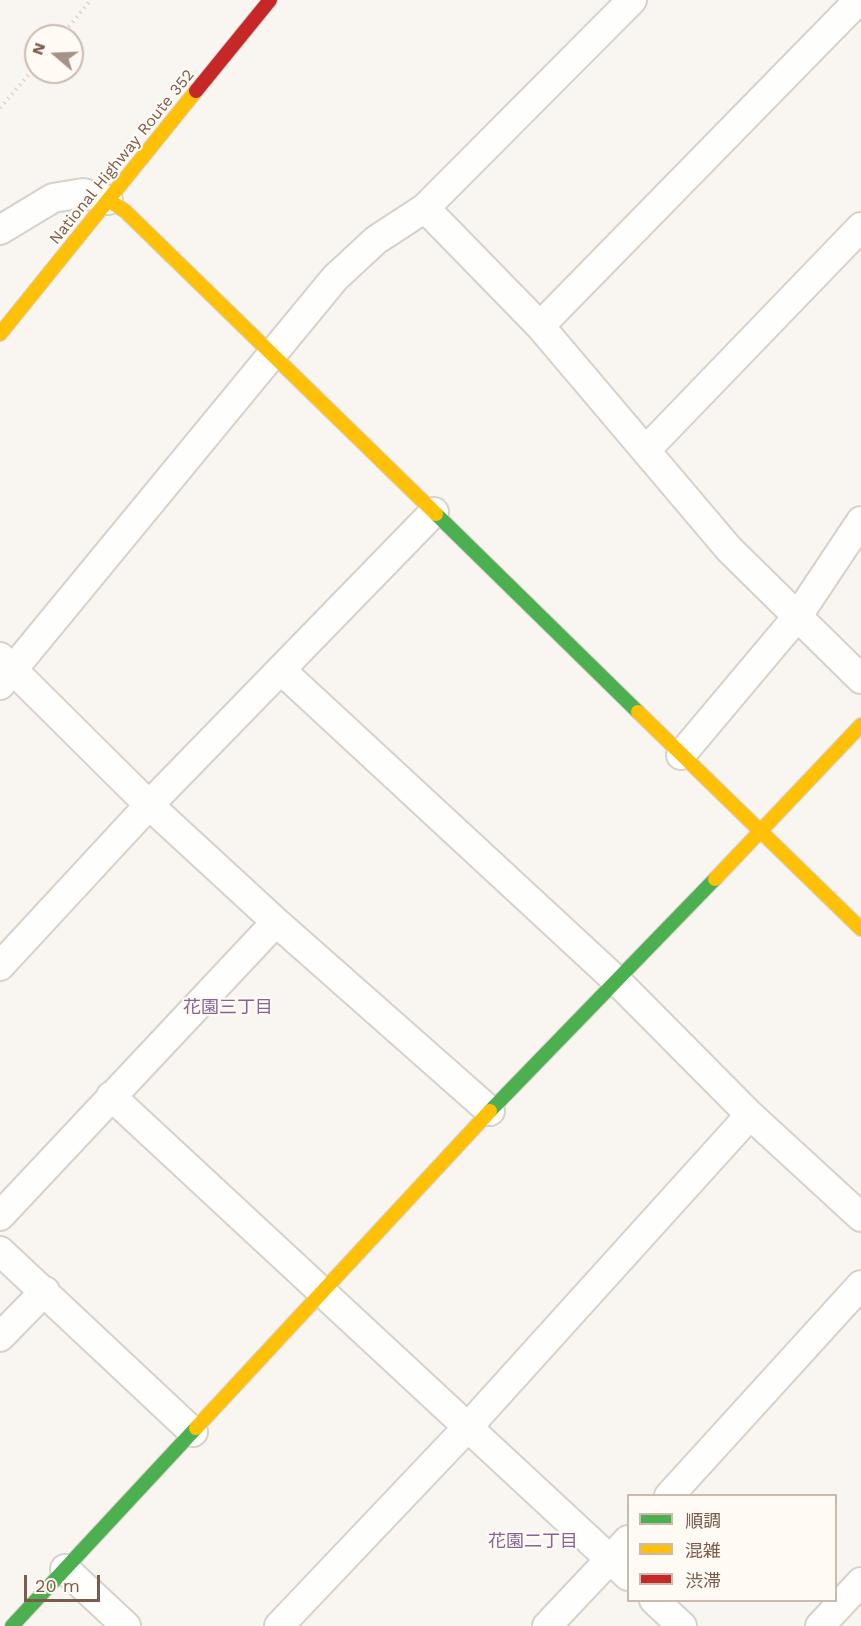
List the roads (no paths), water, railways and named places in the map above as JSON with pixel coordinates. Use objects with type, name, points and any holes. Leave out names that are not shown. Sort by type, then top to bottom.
[{"type":"main road","name":"National Highway Route 352","points":[[0,334],[270,0]]},
{"type":"main road","points":[[108,200],[125,212],[861,929]]},
{"type":"main road","points":[[12,1626],[490,1111],[618,982],[861,725]]},
{"type":"street","points":[[490,1111],[276,922],[4,670],[335,278],[376,240],[425,208],[632,0]]},
{"type":"street","points":[[540,326],[859,0]]},
{"type":"street","points":[[0,230],[53,198],[83,193],[108,200]]},
{"type":"street","points":[[425,208],[540,326],[729,549],[861,679]]},
{"type":"street","points":[[646,450],[861,227]]},
{"type":"street","points":[[0,966],[149,805],[434,512]]},
{"type":"street","points":[[681,755],[797,616],[861,521]]},
{"type":"street","points":[[281,670],[618,982],[750,1115],[861,1217]]},
{"type":"street","points":[[0,1216],[276,922]]},
{"type":"street","points":[[111,1096],[324,1292],[467,1428],[623,1558],[547,1626]]},
{"type":"street","points":[[279,1626],[467,1428],[750,1115]]},
{"type":"street","points":[[0,1251],[45,1290],[193,1432]]},
{"type":"street","points":[[671,1494],[861,1285]]},
{"type":"street","points":[[0,1337],[45,1290]]},
{"type":"street","points":[[65,1569],[126,1626]]},
{"type":"street","points":[[820,1626],[861,1582]]},
{"type":"street","points":[[656,1602],[682,1626]]},
{"type":"district","name":"花園三丁目","points":[[228,1008]]},
{"type":"district","name":"花園二丁目","points":[[533,1542]]}]
